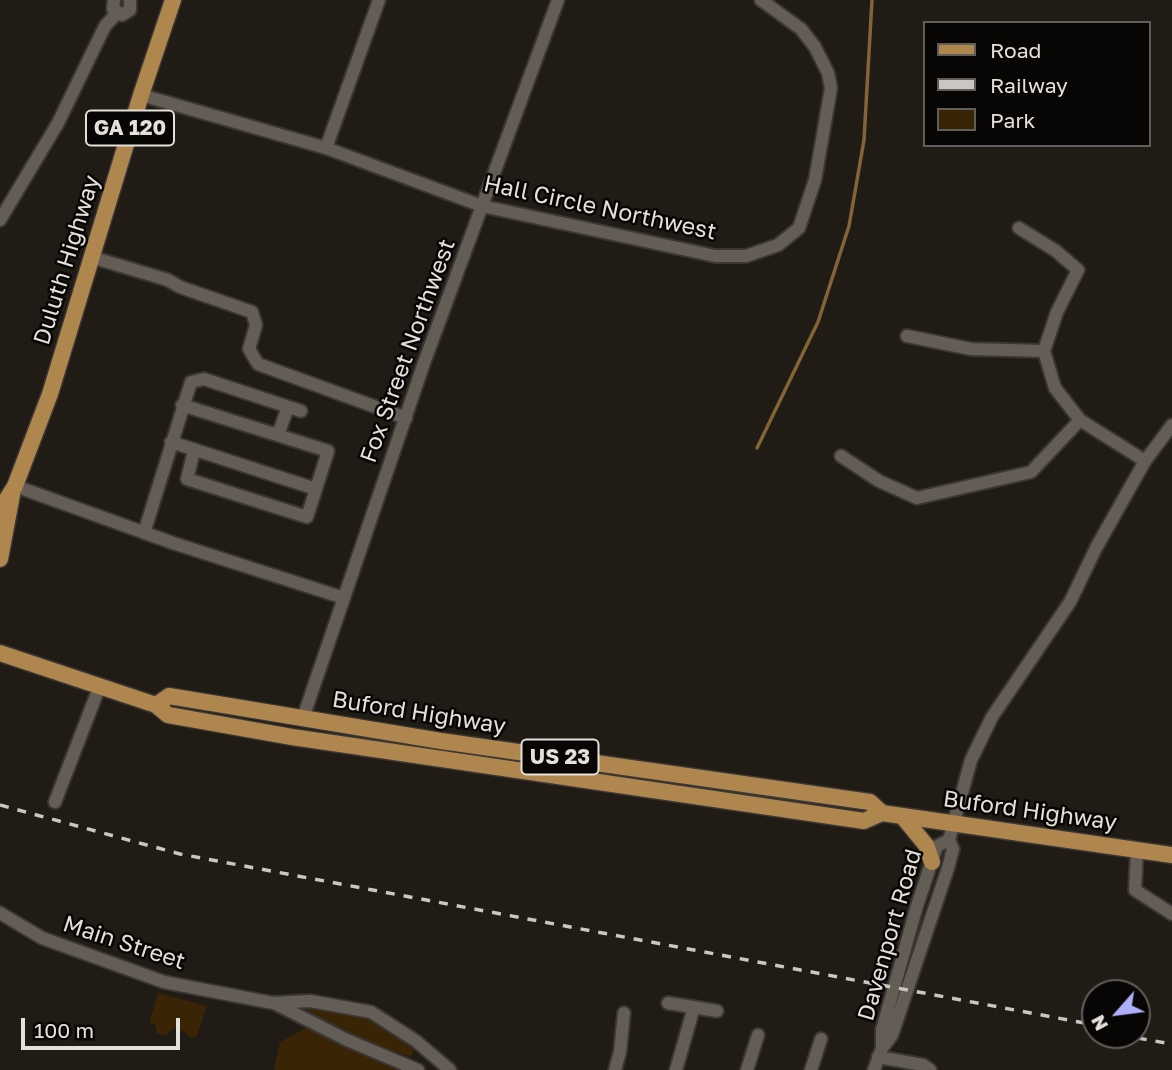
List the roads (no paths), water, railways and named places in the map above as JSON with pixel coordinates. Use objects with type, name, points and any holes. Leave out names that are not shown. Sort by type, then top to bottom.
[{"type":"main road","name":"Duluth Highway","points":[[0,559],[14,489],[50,394],[141,95],[173,0]]},
{"type":"main road","name":"Duluth Highway","points":[[0,510],[14,489]]},
{"type":"main road","name":"Buford Highway","points":[[0,653],[156,705],[168,715],[292,737],[864,821],[883,813]]},
{"type":"main road","name":"Buford Highway","points":[[156,705],[169,696],[383,732],[870,802],[883,813],[902,816],[951,832],[1137,849],[1172,855]]},
{"type":"main road","points":[[207,721],[226,715],[278,726],[303,718]]},
{"type":"main road","points":[[292,737],[294,732],[302,730],[361,737],[383,732]]},
{"type":"main road","points":[[497,768],[512,762],[556,767],[566,758]]},
{"type":"main road","points":[[662,792],[669,783],[704,778]]},
{"type":"main road","points":[[902,816],[926,845],[932,862]]},
{"type":"street","points":[[0,220],[64,111],[113,4],[129,12],[130,0]]},
{"type":"street","points":[[326,148],[379,0]]},
{"type":"street","name":"Fox Street Northwest","points":[[303,718],[406,418],[558,0]]},
{"type":"street","name":"Hall Circle Northwest","points":[[141,95],[326,148],[482,206],[715,256],[746,256],[778,245],[799,228],[809,204],[831,88],[828,73],[815,47],[801,29],[761,0]]},
{"type":"street","points":[[1019,228],[1056,251],[1078,270],[1057,312],[1044,351],[1055,388],[1080,419],[1145,461]]},
{"type":"street","points":[[91,257],[168,280],[180,287],[252,312],[256,325],[249,349],[257,365],[406,418]]},
{"type":"street","points":[[906,337],[971,349],[1044,351]]},
{"type":"street","points":[[144,533],[191,382],[197,379],[301,411]]},
{"type":"street","points":[[183,405],[328,451],[307,517],[187,479],[194,451]]},
{"type":"street","points":[[278,435],[288,407]]},
{"type":"street","points":[[841,456],[879,481],[917,498],[1031,472],[1080,419]]},
{"type":"street","points":[[951,832],[971,760],[992,718],[1070,602],[1096,548],[1145,461],[1172,425]]},
{"type":"street","points":[[171,443],[316,489]]},
{"type":"street","points":[[14,489],[344,598]]},
{"type":"street","points":[[55,802],[99,688]]},
{"type":"street","name":"Davenport Road","points":[[878,1058],[882,1030],[937,846],[951,832]]},
{"type":"street","name":"Davenport Road","points":[[878,1058],[892,1035],[948,868],[953,849],[951,832]]},
{"type":"street","points":[[1137,849],[1135,890],[1172,914]]},
{"type":"street","name":"Main Street","points":[[0,914],[30,933],[126,970],[164,982],[273,1003]]},
{"type":"street","points":[[273,1003],[310,1001],[371,1012],[423,1047],[450,1070]]},
{"type":"street","points":[[273,1003],[417,1070],[423,1047]]},
{"type":"street","points":[[668,1003],[717,1011]]},
{"type":"street","points":[[676,1070],[694,1007]]},
{"type":"street","points":[[615,1070],[621,1052],[624,1013]]},
{"type":"street","points":[[747,1070],[758,1035]]},
{"type":"street","points":[[811,1070],[821,1039]]},
{"type":"street","points":[[878,1058],[923,1065],[930,1070]]},
{"type":"waterway","points":[[757,448],[818,322],[849,226],[864,140],[872,0]]},
{"type":"railway","points":[[0,805],[180,854],[1081,1022]]},
{"type":"railway","points":[[1151,1040],[1172,1044]]}]
